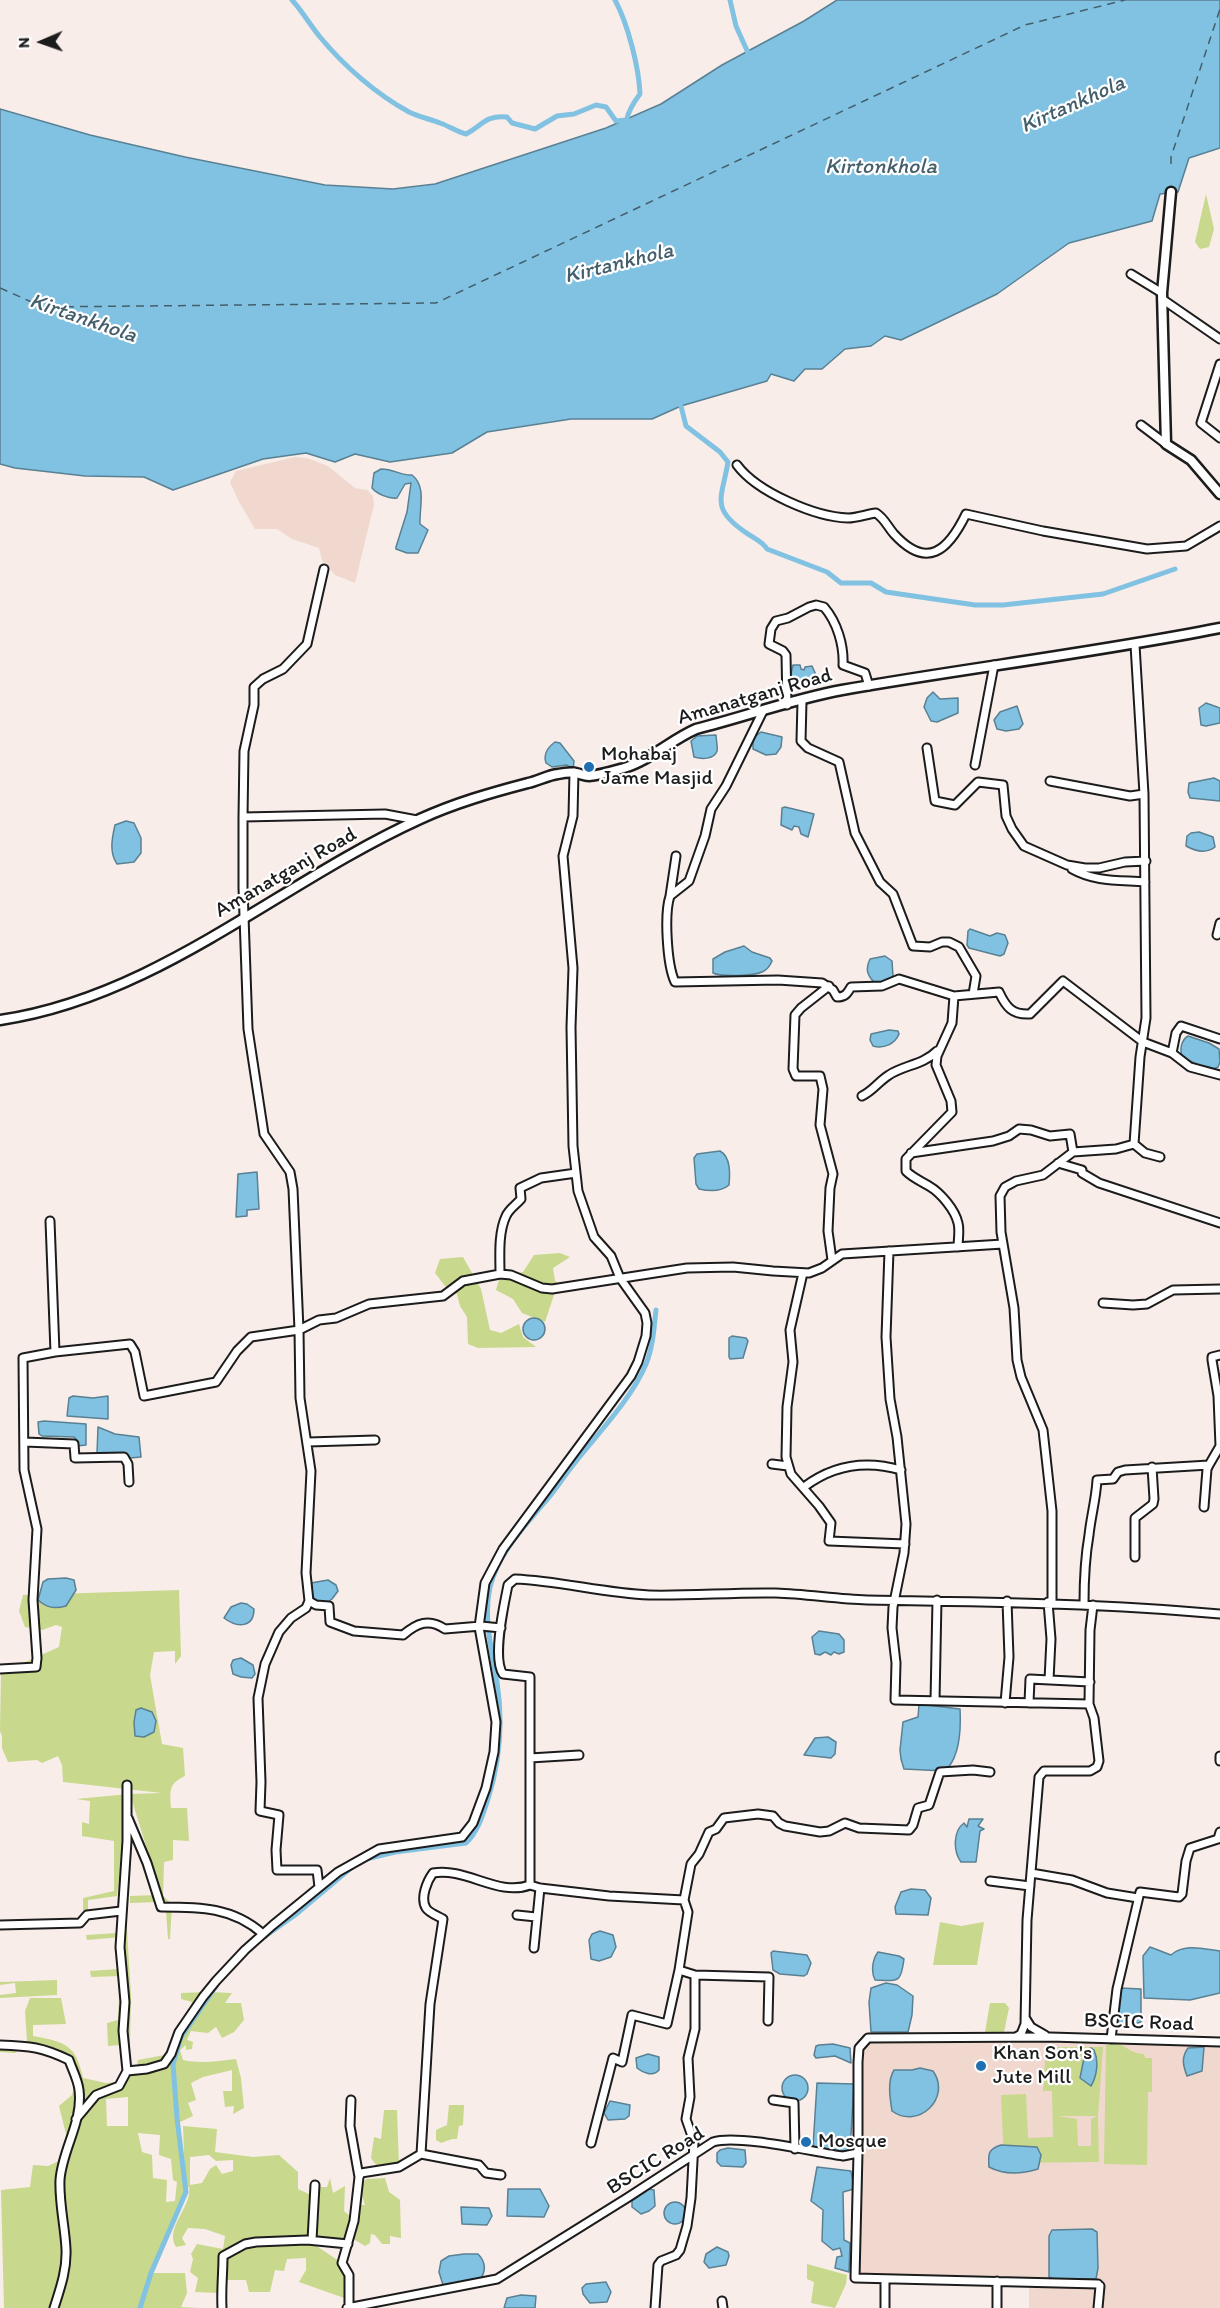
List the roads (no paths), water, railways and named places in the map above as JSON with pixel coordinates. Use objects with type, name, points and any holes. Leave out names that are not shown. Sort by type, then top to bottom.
[{"type":"main road","points":[[1170,192],[1162,296],[1166,444],[1191,460],[1220,494]]},
{"type":"main road","name":"Amanatganj Road","points":[[0,1020],[50,1011],[102,992],[156,967],[245,918],[308,879],[418,820],[460,802],[555,774],[574,772],[586,776],[625,768],[644,760],[677,738],[696,729],[839,691],[994,665],[1136,645],[1220,628]]},
{"type":"street","points":[[1131,274],[1220,339]]},
{"type":"street","points":[[1220,364],[1201,423],[1220,438]]},
{"type":"street","points":[[1141,425],[1166,444]]},
{"type":"street","points":[[737,465],[744,474],[766,489],[808,509],[851,518],[876,513],[884,519],[891,532],[913,552],[926,555],[939,551],[953,539],[966,514],[1043,531],[1147,549],[1186,546],[1220,526]]},
{"type":"street","points":[[319,1887],[316,1870],[277,1870],[276,1839],[279,1815],[260,1811],[258,1698],[265,1664],[279,1632],[291,1618],[306,1608],[309,1601],[306,1573],[311,1471],[300,1398],[293,1189],[290,1172],[264,1134],[248,1029],[243,817],[244,751],[254,705],[254,687],[263,679],[283,669],[307,644],[324,569]]},
{"type":"street","points":[[787,705],[786,655],[769,644],[771,629],[776,621],[816,605],[824,607],[835,625],[842,646],[843,664],[849,669],[865,673],[869,686]]},
{"type":"street","points":[[1134,1144],[1140,1057],[1146,1018],[1146,861],[1136,645]]},
{"type":"street","points":[[975,765],[994,665]]},
{"type":"street","points":[[802,701],[801,741],[808,748],[839,762],[855,833],[880,882],[893,894],[913,946],[930,947],[949,942],[959,947],[976,975],[973,994]]},
{"type":"street","points":[[670,896],[689,881],[705,836],[711,809],[726,786],[763,711]]},
{"type":"street","points":[[927,748],[935,801],[955,805],[978,782],[1003,785],[1006,816],[1012,830],[1024,846],[1086,876],[1103,880],[1145,882]]},
{"type":"street","points":[[127,2071],[147,2070],[164,2064],[171,2054],[179,2032],[203,1997],[245,1950],[319,1887],[351,1864],[379,1850],[462,1837],[473,1823],[486,1788],[494,1752],[496,1722],[480,1626],[485,1583],[503,1549],[631,1376],[638,1362],[647,1323],[645,1313],[620,1278],[611,1256],[594,1237],[578,1191],[576,1173],[573,1136],[573,968],[563,856],[573,816],[574,772]]},
{"type":"street","points":[[1050,781],[1130,796],[1144,794]]},
{"type":"street","points":[[243,817],[385,814],[418,820]]},
{"type":"street","points":[[676,855],[666,914],[675,982],[778,980],[822,982],[829,986],[837,997],[842,997],[851,987],[882,986],[899,980],[954,996],[999,992],[1006,1006],[1018,1014],[1030,1014],[1063,981],[1143,1042],[1172,1053],[1190,1066],[1220,1076]]},
{"type":"street","points":[[1067,865],[1099,868],[1125,862],[1146,861]]},
{"type":"street","points":[[1217,935],[1220,923]]},
{"type":"street","points":[[829,986],[795,1015],[793,1069],[796,1076],[820,1077],[823,1089],[820,1125],[833,1174],[828,1231],[832,1260]]},
{"type":"street","points":[[954,996],[954,1014],[937,1056],[936,1065],[951,1101],[952,1112],[906,1159],[906,1171],[912,1178],[941,1195],[958,1223],[958,1247]]},
{"type":"street","points":[[1172,1053],[1176,1033],[1181,1026],[1220,1039]]},
{"type":"street","points":[[862,1096],[872,1092],[888,1076],[931,1057],[943,1045]]},
{"type":"street","points":[[911,1153],[993,1141],[1009,1136],[1019,1129],[1050,1136],[1070,1134],[1073,1152]]},
{"type":"street","points":[[1049,1680],[1052,1510],[1043,1430],[1021,1377],[1017,1360],[1014,1308],[1003,1244],[1000,1196],[1005,1187],[1016,1181],[1043,1175],[1073,1152],[1116,1149],[1134,1144]]},
{"type":"street","points":[[1134,1144],[1145,1153],[1160,1157]]},
{"type":"street","points":[[1058,1163],[1082,1170],[1082,1173],[1099,1183],[1220,1223]]},
{"type":"street","points":[[500,1274],[503,1224],[506,1215],[521,1198],[520,1188],[541,1178],[576,1173]]},
{"type":"street","points":[[50,1221],[55,1352]]},
{"type":"street","points":[[0,1669],[36,1667],[37,1658],[33,1600],[37,1529],[24,1470],[23,1358],[130,1344],[135,1352],[144,1396],[216,1382],[237,1351],[251,1336],[299,1330],[319,1320],[336,1318],[369,1304],[443,1296],[464,1281],[500,1274],[511,1275],[542,1288],[552,1289],[640,1277],[666,1270],[724,1267],[815,1272],[842,1254],[1003,1244]]},
{"type":"street","points":[[889,1251],[886,1337],[890,1399],[897,1437],[906,1524],[905,1544],[893,1607],[895,1700],[1089,1704]]},
{"type":"street","points":[[803,1273],[790,1330],[793,1351],[786,1430],[788,1467],[831,1523],[830,1541],[905,1544]]},
{"type":"street","points":[[1104,1303],[1147,1304],[1173,1290],[1220,1289]]},
{"type":"street","points":[[1204,1507],[1207,1469],[1220,1446],[1218,1396],[1212,1357],[1220,1355]]},
{"type":"street","points":[[308,1442],[375,1440]]},
{"type":"street","points":[[25,1442],[74,1444],[75,1458],[124,1457],[128,1464],[129,1482]]},
{"type":"street","points":[[772,1464],[788,1467]]},
{"type":"street","points":[[804,1488],[831,1471],[855,1465],[872,1464],[901,1470]]},
{"type":"street","points":[[1084,1604],[1087,1550],[1096,1500],[1097,1480],[1113,1479],[1118,1472],[1125,1470],[1209,1465]]},
{"type":"street","points":[[1135,1557],[1136,1518],[1153,1504],[1154,1499],[1152,1467]]},
{"type":"street","points":[[530,1885],[530,1677],[503,1674],[498,1651],[498,1627],[508,1585],[515,1579],[548,1581],[590,1589],[650,1595],[777,1593],[866,1600],[1050,1602],[1220,1614]]},
{"type":"street","points":[[935,1701],[937,1600]]},
{"type":"street","points":[[309,1601],[316,1605],[329,1606],[330,1622],[354,1631],[403,1635],[414,1626],[425,1622],[445,1629],[498,1627]]},
{"type":"street","points":[[1005,1702],[1009,1674],[1007,1601]]},
{"type":"street","points":[[1014,2038],[1024,2029],[1030,1886],[1039,1777],[1044,1771],[1090,1771],[1099,1761],[1094,1718],[1089,1704],[1090,1630],[1093,1605]]},
{"type":"street","points":[[1029,1702],[1030,1679],[1089,1682]]},
{"type":"street","points":[[530,1758],[579,1755]]},
{"type":"street","points":[[1220,1756],[1220,1761]]},
{"type":"street","points":[[591,2143],[613,2058],[622,2062],[632,2015],[667,2024],[679,1970],[688,1912],[684,1900],[691,1864],[709,1832],[716,1829],[723,1818],[758,1814],[773,1816],[785,1826],[820,1832],[845,1823],[859,1828],[909,1830],[913,1825],[918,1808],[929,1805],[940,1772],[973,1770],[990,1772]]},
{"type":"street","points":[[76,2119],[96,2095],[119,2086],[127,2071],[123,2031],[125,2002],[120,1947],[128,1785]]},
{"type":"street","points":[[127,1817],[147,1863],[161,1907],[221,1910],[255,1926],[263,1934]]},
{"type":"street","points":[[1110,2039],[1117,1989],[1141,1890],[1179,1897],[1182,1894],[1190,1848],[1218,1839],[1220,1832]]},
{"type":"street","points":[[421,2154],[430,2004],[443,1919],[427,1909],[425,1904],[426,1886],[433,1873],[472,1876],[498,1886],[520,1889],[530,1885],[609,1896],[684,1900]]},
{"type":"street","points":[[1031,1873],[1071,1880],[1107,1893],[1138,1898]]},
{"type":"street","points":[[990,1881],[1030,1886]]},
{"type":"street","points":[[534,1948],[540,1888]]},
{"type":"street","points":[[0,1925],[80,1923],[87,1915],[122,1911]]},
{"type":"street","points":[[517,1914],[536,1917]]},
{"type":"street","points":[[679,1970],[695,1975],[769,1977],[768,2021]]},
{"type":"street","points":[[655,2308],[658,2265],[661,2261],[676,2255],[683,2241],[691,2198],[694,2142],[686,2120],[690,2097],[688,2058],[695,2029],[695,1975]]},
{"type":"street","points":[[1025,2018],[1036,2031],[1050,2037]]},
{"type":"street","name":"BSCIC Road","points":[[348,2308],[497,2279],[719,2140],[751,2142],[843,2156],[858,2153],[859,2048],[868,2038],[1050,2037],[1220,2042]]},
{"type":"street","points":[[0,2045],[45,2048],[69,2060],[79,2091],[76,2119],[64,2158],[60,2181],[66,2251],[63,2282],[54,2308]]},
{"type":"street","points":[[348,2308],[349,2275],[342,2263],[354,2221],[359,2176],[350,2126],[351,2100]]},
{"type":"street","points":[[773,2100],[794,2103],[795,2149]]},
{"type":"street","points":[[858,2153],[855,2278],[1099,2285],[1098,2308]]},
{"type":"street","points":[[359,2176],[361,2173],[399,2167],[421,2154],[479,2165],[486,2173],[501,2175]]},
{"type":"street","points":[[312,2240],[315,2186]]},
{"type":"street","points":[[222,2308],[223,2256],[245,2244],[312,2240],[348,2244]]},
{"type":"street","points":[[885,2278],[885,2308]]},
{"type":"street","points":[[997,2281],[997,2308]]},
{"type":"water","name":"Kirtonkhola","points":[[837,0],[1220,0],[1220,148],[1189,158],[1178,192],[1160,194],[1152,221],[1069,243],[997,294],[901,340],[885,336],[871,346],[845,349],[822,369],[805,369],[794,381],[771,374],[767,381],[681,406],[652,419],[571,419],[487,432],[452,453],[390,462],[355,454],[335,462],[306,453],[263,459],[173,490],[144,477],[85,476],[15,468],[0,464],[0,109],[90,135],[325,185],[393,189],[435,184],[606,128],[661,104],[722,65],[804,21]]},
{"type":"water","points":[[381,469],[412,475],[417,480],[421,492],[420,524],[428,530],[418,553],[407,553],[396,549],[407,512],[411,483],[405,484],[397,498],[380,494],[372,488],[374,473]]},
{"type":"water","points":[[793,665],[800,665],[804,670],[805,667],[812,666],[816,675],[801,688],[794,689],[790,678]]},
{"type":"water","points":[[933,692],[940,699],[958,698],[958,713],[937,722],[931,721],[924,707],[927,698]]},
{"type":"water","points":[[1206,703],[1220,708],[1220,723],[1201,725],[1199,708]]},
{"type":"water","points":[[1017,706],[1023,724],[1019,729],[1006,731],[997,729],[994,720],[1000,712]]},
{"type":"water","points":[[761,732],[782,737],[781,747],[776,754],[766,755],[753,749],[753,738]]},
{"type":"water","points":[[716,735],[717,749],[713,756],[694,757],[691,741],[697,736]]},
{"type":"water","points":[[555,742],[560,743],[574,761],[573,769],[567,765],[552,767],[546,763],[547,751]]},
{"type":"water","points":[[1214,778],[1220,781],[1220,801],[1190,798],[1189,783]]},
{"type":"water","points":[[782,808],[814,814],[808,837],[801,834],[799,827],[794,826],[792,830],[781,825]]},
{"type":"water","points":[[126,821],[134,823],[141,838],[141,853],[134,862],[117,864],[112,850],[115,825]]},
{"type":"water","points":[[1199,832],[1213,837],[1215,847],[1200,851],[1186,846],[1187,836]]},
{"type":"water","points":[[970,929],[990,936],[997,933],[1005,935],[1008,943],[1004,954],[1000,956],[969,948],[967,945]]},
{"type":"water","points":[[744,946],[752,952],[770,958],[772,961],[768,968],[762,972],[745,975],[713,973],[713,959],[725,952]]},
{"type":"water","points":[[885,956],[892,961],[893,976],[876,984],[868,972],[868,963],[870,959]]},
{"type":"water","points":[[889,1030],[898,1031],[899,1034],[895,1041],[885,1046],[873,1046],[870,1040],[871,1034]]},
{"type":"water","points":[[1188,1036],[1219,1049],[1218,1067],[1211,1070],[1183,1058],[1181,1046]]},
{"type":"water","points":[[720,1151],[728,1161],[729,1185],[718,1190],[699,1189],[696,1184],[694,1158],[697,1154]]},
{"type":"water","points":[[257,1172],[259,1209],[247,1210],[247,1216],[236,1217],[238,1174]]},
{"type":"water","points":[[534,1318],[542,1321],[545,1329],[542,1337],[534,1340],[526,1337],[523,1329],[526,1321]]},
{"type":"water","points":[[732,1336],[746,1338],[748,1341],[743,1358],[730,1359],[729,1357],[729,1338]]},
{"type":"water","points":[[73,1396],[93,1398],[108,1396],[108,1419],[67,1416],[69,1398]]},
{"type":"water","points":[[38,1422],[86,1424],[86,1445],[77,1446],[74,1437],[42,1436],[39,1434]]},
{"type":"water","points":[[98,1427],[115,1434],[139,1437],[141,1457],[130,1458],[128,1455],[97,1453]]},
{"type":"water","points":[[48,1579],[74,1580],[76,1590],[66,1606],[51,1607],[38,1600],[43,1582]]},
{"type":"water","points":[[328,1580],[336,1585],[338,1591],[332,1599],[325,1604],[311,1601],[311,1583]]},
{"type":"water","points":[[241,1603],[254,1609],[248,1623],[239,1625],[224,1618],[231,1607]]},
{"type":"water","points":[[819,1631],[839,1634],[844,1640],[844,1652],[839,1654],[834,1652],[831,1655],[825,1652],[820,1655],[815,1654],[812,1637]]},
{"type":"water","points":[[241,1658],[253,1665],[255,1674],[252,1678],[233,1674],[231,1665],[233,1660]]},
{"type":"water","points":[[919,1704],[960,1709],[957,1750],[945,1771],[904,1769],[900,1750],[903,1722],[918,1717]]},
{"type":"water","points":[[141,1708],[152,1712],[156,1721],[154,1732],[144,1737],[135,1736],[136,1710]]},
{"type":"water","points":[[828,1737],[836,1742],[835,1754],[831,1758],[804,1755],[815,1738]]},
{"type":"water","points":[[969,1819],[983,1819],[978,1826],[984,1829],[980,1831],[976,1862],[961,1862],[955,1841],[960,1827],[964,1823],[967,1827]]},
{"type":"water","points":[[911,1889],[925,1890],[931,1898],[928,1915],[896,1914],[895,1907],[901,1892]]},
{"type":"water","points":[[600,1931],[613,1935],[616,1947],[611,1957],[599,1961],[591,1959],[589,1940],[592,1934]]},
{"type":"water","points":[[1150,1947],[1171,1955],[1188,1948],[1220,1951],[1220,1993],[1190,2000],[1144,1998],[1143,1956]]},
{"type":"water","points":[[773,1951],[807,1955],[811,1963],[807,1974],[804,1976],[780,1974],[773,1970],[771,1953]]},
{"type":"water","points":[[878,1952],[904,1959],[902,1973],[897,1979],[875,1980],[873,1966]]},
{"type":"water","points":[[886,1983],[897,1985],[913,1996],[908,2032],[871,2032],[869,2002],[871,1988]]},
{"type":"water","points":[[1121,1988],[1141,1989],[1141,2022],[1127,2026],[1115,2023]]},
{"type":"water","points":[[833,2044],[850,2048],[851,2063],[835,2056],[816,2058],[814,2055],[816,2046]]},
{"type":"water","points":[[1204,2047],[1202,2071],[1187,2076],[1183,2062],[1188,2048]]},
{"type":"water","points":[[1091,2048],[1096,2054],[1097,2064],[1091,2086],[1080,2078],[1085,2053]]},
{"type":"water","points":[[648,2054],[659,2057],[659,2070],[651,2074],[637,2068],[636,2058]]},
{"type":"water","points":[[920,2068],[933,2071],[938,2081],[935,2101],[921,2114],[912,2117],[902,2116],[892,2111],[890,2084],[894,2070]]},
{"type":"water","points":[[795,2075],[804,2079],[808,2088],[804,2097],[795,2101],[786,2097],[782,2088],[786,2079]]},
{"type":"water","points":[[817,2083],[854,2084],[850,2151],[848,2152],[813,2147]]},
{"type":"water","points":[[610,2101],[630,2105],[629,2116],[625,2119],[608,2120],[604,2113]]},
{"type":"water","points":[[1001,2145],[1037,2147],[1041,2155],[1038,2169],[1013,2173],[989,2167],[990,2153],[993,2148]]},
{"type":"water","points":[[728,2148],[745,2150],[746,2163],[743,2167],[721,2166],[717,2162],[717,2153]]},
{"type":"water","points":[[817,2167],[851,2171],[854,2189],[843,2192],[844,2240],[850,2243],[849,2272],[835,2268],[837,2257],[842,2256],[840,2248],[833,2250],[822,2241],[823,2210],[811,2201]]},
{"type":"water","points":[[508,2189],[540,2189],[549,2206],[544,2217],[507,2216]]},
{"type":"water","points":[[649,2189],[654,2190],[655,2206],[641,2214],[632,2207],[632,2201]]},
{"type":"water","points":[[675,2202],[683,2205],[686,2213],[683,2221],[675,2224],[667,2221],[664,2213],[667,2205]]},
{"type":"water","points":[[461,2207],[489,2208],[492,2216],[487,2225],[462,2224]]},
{"type":"water","points":[[1092,2229],[1097,2232],[1096,2279],[1053,2279],[1049,2277],[1049,2236],[1052,2230]]},
{"type":"water","points":[[717,2247],[728,2252],[726,2265],[709,2268],[704,2262],[706,2254]]},
{"type":"water","points":[[478,2254],[483,2260],[484,2267],[480,2280],[443,2285],[439,2272],[441,2261],[449,2256]]},
{"type":"water","points":[[606,2282],[611,2292],[607,2302],[590,2303],[583,2294],[582,2288],[586,2284]]},
{"type":"water","points":[[521,2295],[536,2296],[535,2308],[504,2308],[507,2298]]},
{"type":"waterway","points":[[292,0],[329,48],[373,88],[409,112],[463,133],[466,134],[489,119],[500,117],[507,117],[512,123],[535,129],[557,116],[574,114],[596,105],[606,107],[616,121],[626,120]]},
{"type":"waterway","points":[[615,0],[635,59],[640,94],[626,122]]},
{"type":"waterway","points":[[730,0],[736,26],[749,55]]},
{"type":"waterway","points":[[681,406],[686,426],[720,452],[728,462],[721,502],[727,516],[734,524],[767,549],[827,572],[841,583],[871,583],[886,592],[975,605],[1003,605],[1103,594],[1175,569]]},
{"type":"waterway","points":[[366,1859],[395,1852],[466,1843],[477,1828],[492,1785],[499,1741],[499,1697],[487,1611],[494,1575],[512,1542],[633,1389],[648,1358],[656,1310]]},
{"type":"waterway","points":[[264,1937],[295,1915],[351,1868]]},
{"type":"waterway","points":[[140,2308],[151,2273],[186,2192],[173,2064],[181,2037],[216,1986]]},
{"type":"place","name":"Mohabaj Jame Masjid","points":[[589,767]]},
{"type":"place","name":"Khan Son's Jute Mill","points":[[981,2066]]},
{"type":"place","name":"Mosque","points":[[806,2142]]},
{"type":"water label","name":"Kirtankhola","points":[[1073,105]]},
{"type":"water label","name":"Kirtankhola","points":[[619,264]]},
{"type":"water label","name":"Kirtankhola","points":[[83,319]]}]
